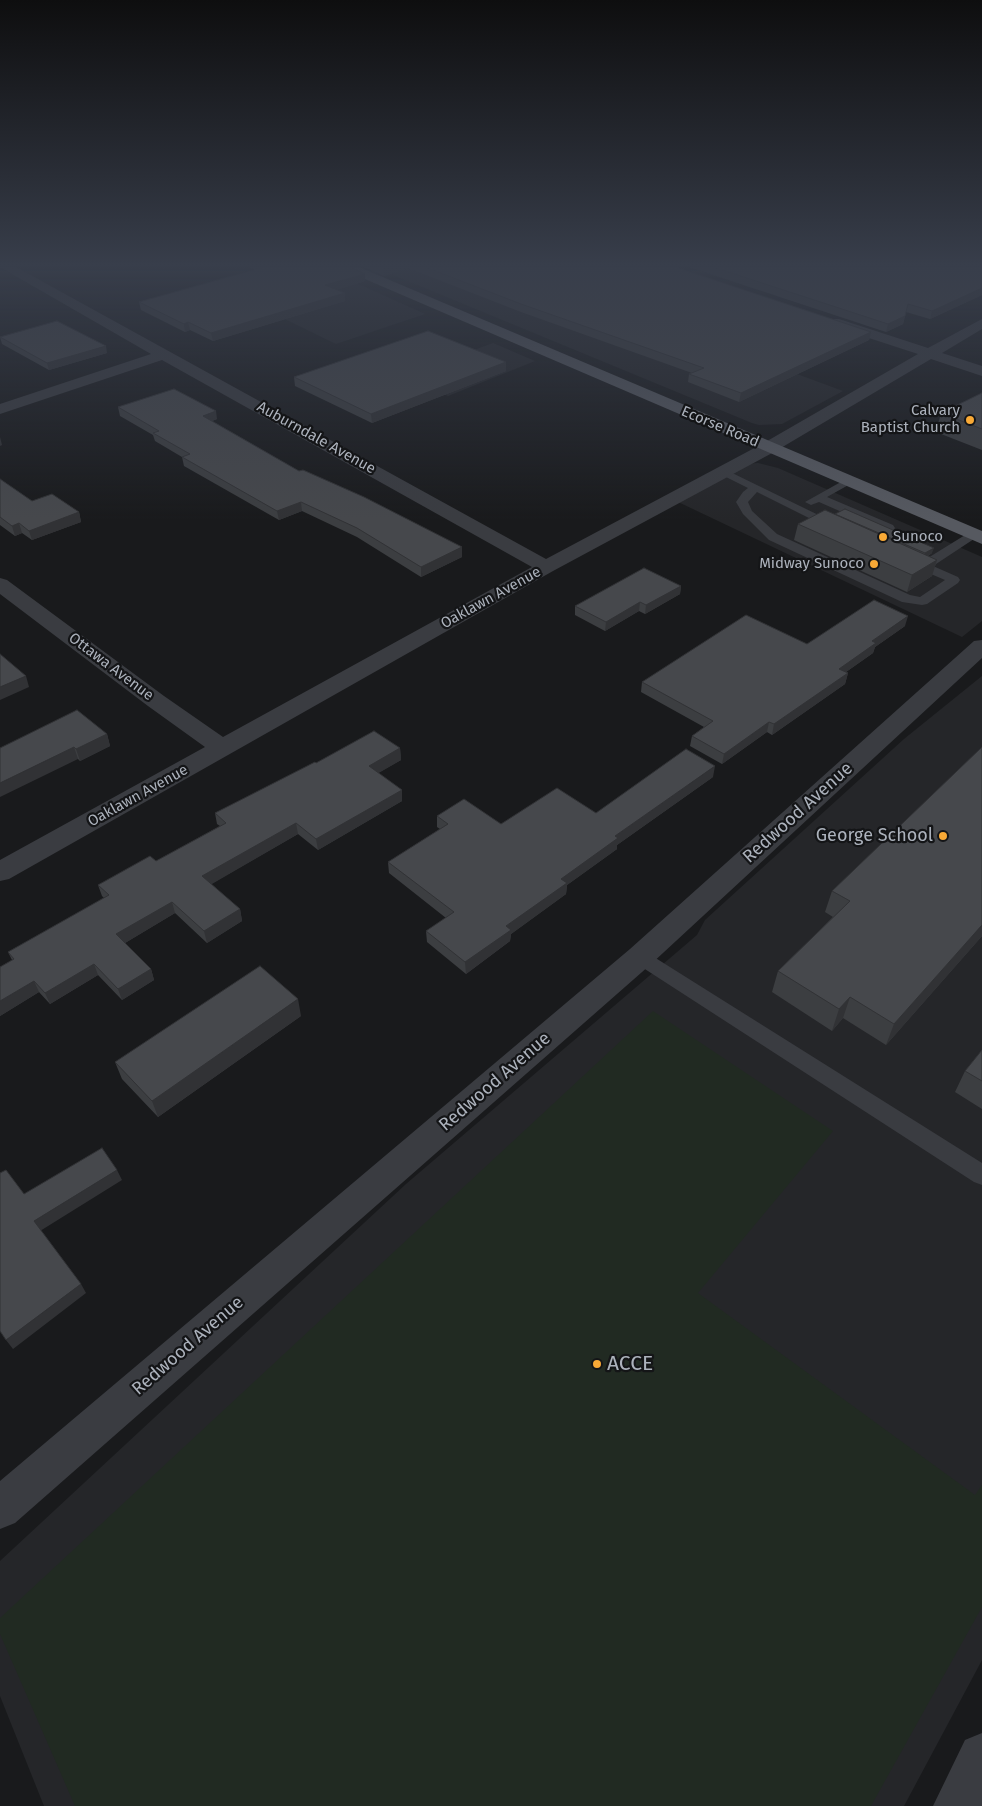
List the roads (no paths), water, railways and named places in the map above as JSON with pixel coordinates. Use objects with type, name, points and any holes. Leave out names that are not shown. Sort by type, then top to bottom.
[{"type":"main road","name":"Ecorse Road","points":[[544,351],[978,537]]},
{"type":"street","name":"Auburndale Avenue","points":[[160,351],[546,567]]},
{"type":"street","points":[[921,351],[982,371]]},
{"type":"street","name":"Oaklawn Avenue","points":[[0,872],[546,567],[768,448],[934,351]]},
{"type":"street","points":[[0,409],[165,354]]},
{"type":"street","name":"Ottawa Avenue","points":[[0,584],[156,701],[223,748]]},
{"type":"street","name":"Redwood Avenue","points":[[0,1508],[640,957],[982,646]]},
{"type":"street","points":[[957,1806],[982,1757]]},
{"type":"lane","points":[[724,472],[845,531]]},
{"type":"lane","points":[[799,509],[848,482]]},
{"type":"lane","points":[[756,488],[747,494],[742,502],[747,512],[773,537],[907,599],[943,575],[907,558]]},
{"type":"lane","points":[[818,498],[900,533]]},
{"type":"lane","points":[[924,566],[978,537]]},
{"type":"lane","points":[[928,545],[946,553]]},
{"type":"lane","points":[[640,957],[982,1175]]},
{"type":"place","name":"Calvary Baptist Church","points":[[970,420]]},
{"type":"place","name":"Sunoco","points":[[883,537]]},
{"type":"place","name":"Midway Sunoco","points":[[874,564]]},
{"type":"place","name":"George School","points":[[943,836]]},
{"type":"place","name":"ACCE","points":[[597,1364]]}]
